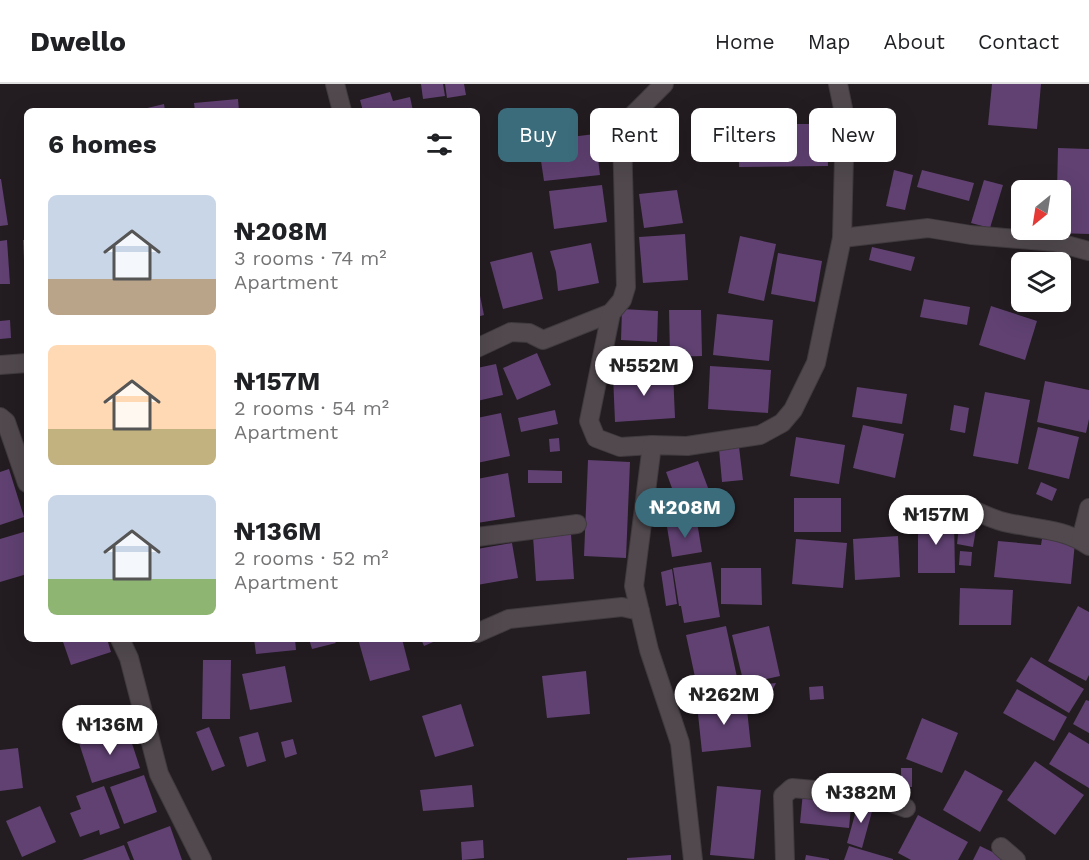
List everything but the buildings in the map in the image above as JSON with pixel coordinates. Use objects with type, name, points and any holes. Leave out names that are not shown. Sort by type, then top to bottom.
[{"type":"street","points":[[334,84],[341,108]]},
{"type":"street","points":[[480,347],[511,332],[529,333],[543,340],[611,313],[622,300],[626,287],[622,134],[632,116],[664,84]]},
{"type":"street","points":[[611,313],[589,421],[596,438],[621,447],[687,446],[760,435],[782,423],[793,410],[816,363],[842,238],[845,118],[838,84]]},
{"type":"street","points":[[842,238],[928,228],[971,235],[1054,242],[1089,251]]},
{"type":"street","points":[[0,365],[24,363]]},
{"type":"street","points":[[0,417],[6,422],[24,474]]},
{"type":"street","points":[[652,445],[634,586],[649,650],[680,742],[693,860]]},
{"type":"street","points":[[969,508],[1002,522],[1061,532],[1085,543],[1089,508]]},
{"type":"street","points":[[480,537],[577,524]]},
{"type":"street","points":[[480,632],[509,619],[622,607],[640,611]]},
{"type":"street","points":[[121,642],[129,658],[159,774],[202,860]]},
{"type":"street","points":[[785,860],[783,796],[792,788],[870,795],[906,808]]},
{"type":"street","points":[[1001,848],[1016,860]]}]
